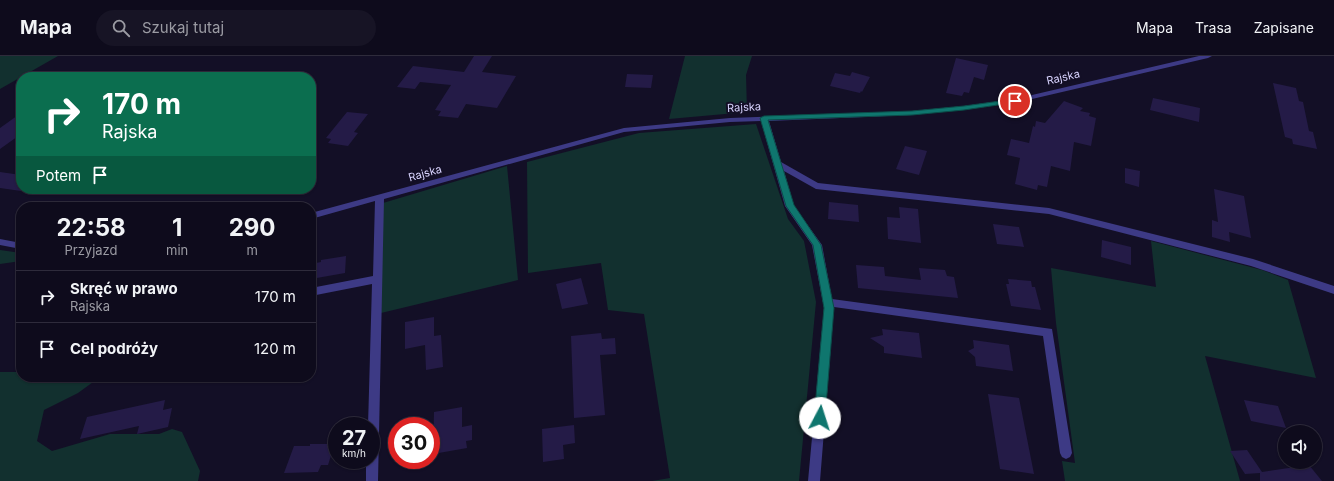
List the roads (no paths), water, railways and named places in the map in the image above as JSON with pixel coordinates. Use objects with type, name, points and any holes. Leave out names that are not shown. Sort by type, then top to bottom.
[{"type":"street","name":"Rajska","points":[[316,215],[624,130],[700,122],[904,113],[964,108],[1015,101],[1208,56]]},
{"type":"street","points":[[764,118],[790,206],[817,245],[829,308],[814,481]]},
{"type":"street","points":[[777,163],[816,186],[1049,211],[1252,263],[1334,290]]},
{"type":"street","points":[[372,481],[380,197]]},
{"type":"street","points":[[0,242],[16,245]]},
{"type":"street","points":[[316,291],[378,279]]},
{"type":"street","points":[[828,302],[1048,332],[1066,453]]}]
